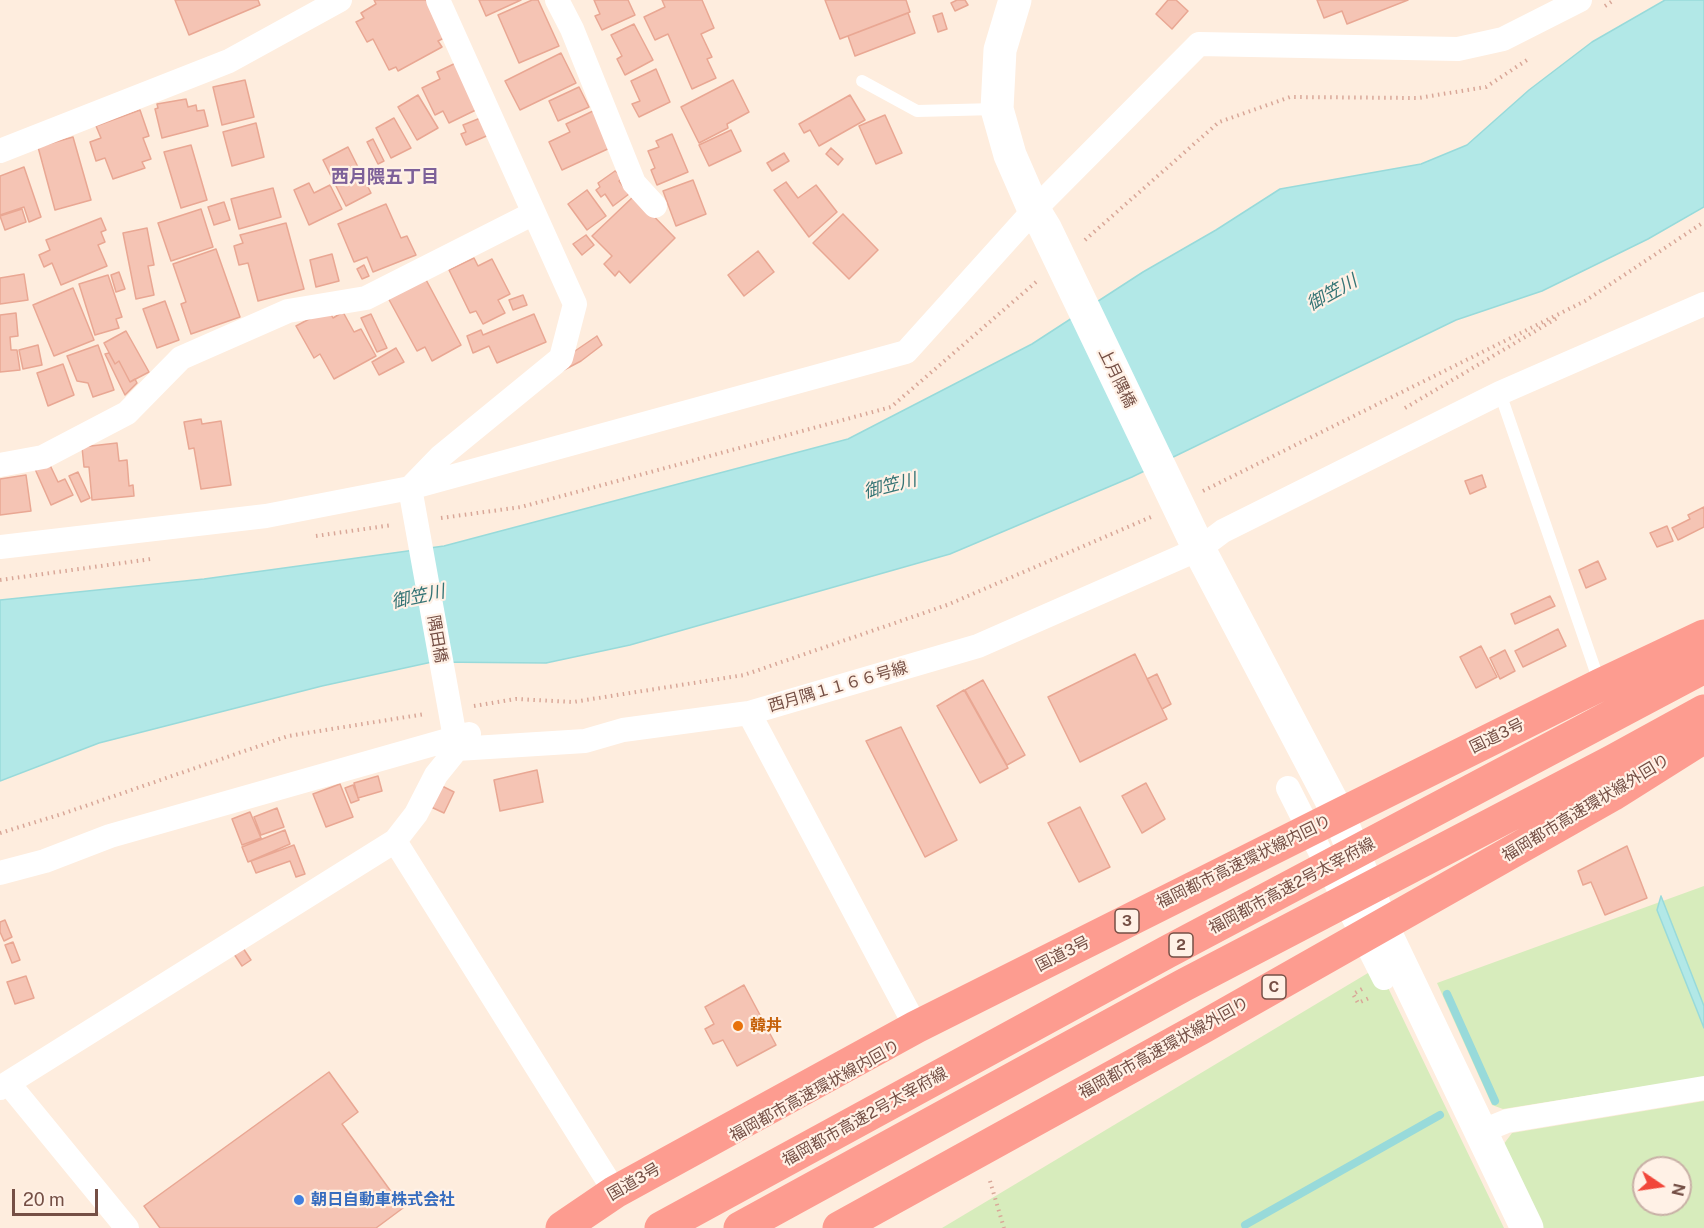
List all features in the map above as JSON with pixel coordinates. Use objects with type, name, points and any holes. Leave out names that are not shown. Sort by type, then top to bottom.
[{"type":"highway","name":"国道3号","points":[[562,1228],[615,1192],[916,1027],[1600,685],[1704,638]]},
{"type":"highway","name":"福岡都市高速環状線内回り","points":[[574,1228],[785,1104],[1148,910],[1586,692],[1704,638]]},
{"type":"highway","name":"福岡都市高速2号太宰府線","points":[[661,1228],[1167,952],[1704,667]]},
{"type":"highway","name":"2","points":[[740,1228],[1184,985],[1613,761],[1704,711]]},
{"type":"highway","name":"福岡都市高速環状線外回り","points":[[839,1228],[1234,1010],[1612,795],[1704,737]]},
{"type":"highway","points":[[851,1228],[1704,750]]},
{"type":"street","points":[[0,151],[229,61],[340,0]]},
{"type":"street","points":[[411,493],[440,457],[561,358],[575,304],[438,0]]},
{"type":"street","points":[[557,0],[572,29],[634,183],[655,206]]},
{"type":"street","name":"上月隅橋","points":[[1015,0],[1000,50],[997,109],[1010,154],[1194,538],[1339,815],[1384,930],[1527,1228]]},
{"type":"street","points":[[0,547],[266,516],[411,493],[906,352],[1040,219],[1199,44],[1458,49],[1503,39],[1580,0]]},
{"type":"street","points":[[0,465],[43,457],[127,413],[181,358],[288,311],[366,298],[534,213]]},
{"type":"street","name":"西月隅１１６６号線","points":[[456,747],[585,741],[623,730],[749,713],[978,646],[1194,538],[1223,531],[1500,393],[1704,304]]},
{"type":"street","name":"隅田橋","points":[[411,493],[456,747]]},
{"type":"street","points":[[749,713],[916,1027]]},
{"type":"street","points":[[0,873],[45,861],[110,836],[479,732],[623,730]]},
{"type":"street","points":[[127,1228],[5,1086],[394,841],[416,814],[436,775],[456,747]]},
{"type":"street","points":[[1288,788],[1384,978]]},
{"type":"street","points":[[394,841],[615,1192]]},
{"type":"street","points":[[1480,1132],[1507,1121],[1704,1088]]},
{"type":"lane","points":[[862,81],[917,111],[997,109]]},
{"type":"lane","points":[[1500,393],[1600,685]]},
{"type":"path","points":[[1403,409],[1585,301],[1704,222]]},
{"type":"path","points":[[1194,495],[1585,301]]},
{"type":"path","points":[[470,706],[516,699],[573,702],[744,675],[947,605],[1152,516]]},
{"type":"path","points":[[0,833],[288,736],[436,712]]},
{"type":"path","points":[[990,1181],[1004,1228]]},
{"type":"green space","points":[[1704,886],[1704,1077],[1503,1109],[1492,1105],[1437,983]]},
{"type":"green space","points":[[1378,967],[1504,1228],[942,1228]]},
{"type":"green space","points":[[1704,1101],[1704,1228],[1543,1228],[1503,1145],[1512,1133]]},
{"type":"water","name":"御笠川","points":[[1665,0],[1704,0],[1704,207],[1648,239],[1542,291],[1456,320],[1132,477],[950,554],[630,645],[546,663],[432,662],[322,686],[99,743],[0,781],[0,600],[204,579],[444,546],[848,439],[1032,344],[1143,272],[1216,230],[1280,189],[1421,164],[1467,145],[1529,90],[1592,42]]},
{"type":"water","points":[[1661,896],[1704,1006],[1704,1028],[1657,910]]},
{"type":"building","points":[[175,0],[258,0],[260,5],[189,35]]},
{"type":"building","points":[[374,0],[426,0],[446,37],[438,41],[442,47],[398,71],[396,67],[389,70],[373,39],[367,42],[356,22],[364,18],[361,13],[376,4]]},
{"type":"building","points":[[479,0],[521,0],[486,16]]},
{"type":"building","points":[[532,0],[538,0],[559,46],[519,63],[498,15]]},
{"type":"building","points":[[594,0],[628,0],[635,15],[602,30],[595,16],[600,14]]},
{"type":"building","points":[[662,0],[702,0],[714,28],[701,34],[712,57],[707,59],[716,78],[692,89],[668,34],[655,40],[644,17],[665,7]]},
{"type":"building","points":[[825,0],[906,0],[910,12],[840,39]]},
{"type":"building","points":[[965,0],[968,5],[955,11],[951,3]]},
{"type":"building","points":[[1168,0],[1176,0],[1188,11],[1172,29],[1156,14]]},
{"type":"building","points":[[1317,0],[1408,0],[1347,24],[1342,11],[1324,18]]},
{"type":"building","points":[[908,13],[915,33],[855,56],[848,36]]},
{"type":"building","points":[[942,13],[947,29],[938,32],[933,16]]},
{"type":"building","points":[[634,24],[653,60],[625,75],[617,59],[622,56],[611,35]]},
{"type":"building","points":[[561,53],[576,83],[520,110],[505,81]]},
{"type":"building","points":[[460,61],[482,107],[449,123],[443,111],[435,115],[422,88],[440,79],[437,72]]},
{"type":"building","points":[[656,69],[670,102],[639,117],[632,104],[640,101],[631,81]]},
{"type":"building","points":[[245,80],[254,117],[222,125],[213,87]]},
{"type":"building","points":[[733,80],[749,112],[727,124],[728,128],[699,143],[681,107]]},
{"type":"building","points":[[579,87],[589,107],[558,121],[549,101]]},
{"type":"building","points":[[418,95],[438,128],[417,140],[398,107]]},
{"type":"building","points":[[850,95],[865,120],[819,146],[810,130],[804,133],[799,124]]},
{"type":"building","points":[[186,99],[188,107],[196,105],[197,111],[204,110],[208,126],[162,138],[155,109],[158,108],[157,104]]},
{"type":"building","points":[[140,110],[149,136],[143,138],[151,159],[142,162],[145,168],[113,179],[105,158],[96,161],[90,142],[101,138],[96,126]]},
{"type":"building","points":[[595,110],[612,147],[562,170],[549,142],[570,132],[566,124]]},
{"type":"building","points":[[885,115],[902,153],[876,164],[859,126]]},
{"type":"building","points":[[483,117],[491,134],[466,145],[461,134],[466,132],[463,125]]},
{"type":"building","points":[[394,118],[411,148],[391,158],[376,128]]},
{"type":"building","points":[[256,123],[264,157],[232,166],[223,132]]},
{"type":"building","points":[[731,130],[741,151],[709,166],[699,145]]},
{"type":"building","points":[[672,134],[688,172],[657,185],[651,170],[655,168],[648,151],[659,147],[656,141]]},
{"type":"building","points":[[73,137],[91,200],[55,210],[38,147]]},
{"type":"building","points":[[373,139],[384,161],[378,164],[367,142]]},
{"type":"building","points":[[191,145],[207,200],[181,208],[164,152]]},
{"type":"building","points":[[348,147],[371,193],[346,206],[323,160]]},
{"type":"building","points":[[831,148],[843,159],[838,165],[826,154]]},
{"type":"building","points":[[784,153],[789,161],[772,171],[767,163]]},
{"type":"building","points":[[24,167],[41,217],[29,222],[24,207],[0,215],[0,176]]},
{"type":"building","points":[[615,171],[624,177],[619,181],[629,194],[613,206],[605,194],[601,197],[596,190],[600,187],[598,183]]},
{"type":"building","points":[[693,180],[706,214],[676,226],[663,191]]},
{"type":"building","points":[[786,182],[798,198],[816,185],[837,212],[809,237],[774,190]]},
{"type":"building","points":[[309,183],[314,193],[330,185],[342,209],[309,225],[294,190]]},
{"type":"building","points":[[273,188],[281,217],[239,229],[231,199]]},
{"type":"building","points":[[587,190],[606,216],[587,230],[568,204]]},
{"type":"building","points":[[634,196],[675,238],[630,283],[619,271],[615,276],[604,264],[612,256],[592,236]]},
{"type":"building","points":[[224,202],[230,220],[214,225],[208,207]]},
{"type":"building","points":[[386,204],[401,238],[407,236],[416,255],[373,272],[367,257],[354,262],[338,224]]},
{"type":"building","points":[[22,209],[26,222],[5,230],[0,216]]},
{"type":"building","points":[[201,209],[213,247],[171,261],[158,223]]},
{"type":"building","points":[[843,214],[878,250],[849,279],[813,243]]},
{"type":"building","points":[[101,218],[106,230],[101,232],[105,242],[98,245],[107,266],[61,285],[52,263],[44,267],[39,255],[50,250],[46,240]]},
{"type":"building","points":[[286,223],[304,289],[258,301],[248,263],[239,265],[234,246],[243,243],[240,235]]},
{"type":"building","points":[[147,228],[154,265],[148,266],[154,295],[136,299],[123,233]]},
{"type":"building","points":[[586,235],[594,245],[582,255],[573,244]]},
{"type":"building","points":[[216,249],[240,317],[191,334],[181,304],[186,302],[173,264]]},
{"type":"building","points":[[758,251],[774,272],[744,296],[728,275]]},
{"type":"building","points":[[332,254],[339,281],[316,287],[310,260]]},
{"type":"building","points":[[474,258],[478,266],[492,259],[510,294],[498,300],[505,313],[483,324],[476,311],[470,313],[449,270]]},
{"type":"building","points":[[364,265],[369,276],[362,279],[357,269]]},
{"type":"building","points":[[119,272],[125,289],[116,292],[111,275]]},
{"type":"building","points":[[24,274],[28,300],[0,304],[0,278]]},
{"type":"building","points":[[108,275],[122,317],[116,319],[119,328],[95,335],[79,284]]},
{"type":"building","points":[[424,276],[461,345],[432,361],[425,347],[417,351],[387,296]]},
{"type":"building","points":[[73,288],[94,340],[54,356],[33,305]]},
{"type":"building","points":[[523,295],[527,305],[513,310],[509,300]]},
{"type":"building","points":[[165,301],[179,340],[157,348],[143,309]]},
{"type":"building","points":[[328,309],[333,318],[343,312],[354,332],[361,329],[376,356],[334,379],[320,354],[314,358],[296,326]]},
{"type":"building","points":[[16,313],[18,336],[10,337],[11,350],[17,350],[20,370],[0,372],[0,315]]},
{"type":"building","points":[[371,314],[387,348],[377,352],[361,318]]},
{"type":"building","points":[[534,314],[546,342],[497,363],[489,346],[473,353],[467,336],[481,330],[483,335]]},
{"type":"building","points":[[126,331],[149,372],[130,382],[119,361],[115,364],[104,343]]},
{"type":"building","points":[[597,336],[602,345],[581,361],[562,371],[572,353]]},
{"type":"building","points":[[38,345],[42,365],[23,369],[19,350]]},
{"type":"building","points":[[98,345],[114,390],[93,397],[88,383],[77,381],[67,356]]},
{"type":"building","points":[[396,348],[404,362],[379,375],[372,362]]},
{"type":"building","points":[[109,353],[115,364],[119,361],[130,382],[135,379],[137,383],[125,395],[105,354]]},
{"type":"building","points":[[63,364],[74,395],[48,406],[37,373]]},
{"type":"building","points":[[201,419],[202,424],[221,421],[231,485],[201,489],[194,448],[189,449],[184,422]]},
{"type":"building","points":[[117,443],[119,461],[127,460],[129,486],[133,485],[134,496],[92,500],[89,467],[84,467],[82,447]]},
{"type":"building","points":[[49,463],[58,482],[65,479],[73,495],[51,505],[35,469]]},
{"type":"building","points":[[78,472],[90,498],[81,502],[69,476]]},
{"type":"building","points":[[26,475],[31,511],[0,515],[0,479]]},
{"type":"building","points":[[1482,475],[1486,487],[1470,494],[1465,481]]},
{"type":"building","points":[[1704,507],[1704,527],[1678,540],[1672,528],[1690,519],[1688,515]]},
{"type":"building","points":[[1667,526],[1673,541],[1657,547],[1650,533]]},
{"type":"building","points":[[1598,561],[1606,579],[1586,588],[1579,570]]},
{"type":"building","points":[[1550,596],[1555,606],[1515,624],[1511,614]]},
{"type":"building","points":[[1558,629],[1566,646],[1523,667],[1515,651]]},
{"type":"building","points":[[1481,646],[1497,677],[1476,688],[1460,657]]},
{"type":"building","points":[[1505,650],[1515,671],[1500,679],[1490,658]]},
{"type":"building","points":[[1135,654],[1167,719],[1080,762],[1048,697]]},
{"type":"building","points":[[1157,674],[1171,704],[1162,709],[1147,679]]},
{"type":"building","points":[[983,680],[1025,755],[1007,765],[965,690]]},
{"type":"building","points":[[964,690],[1008,768],[980,783],[937,706]]},
{"type":"building","points":[[901,727],[957,840],[925,857],[866,741]]},
{"type":"building","points":[[537,770],[543,802],[500,811],[494,780]]},
{"type":"building","points":[[378,776],[382,791],[358,798],[354,783]]},
{"type":"building","points":[[1146,783],[1165,819],[1142,833],[1122,796]]},
{"type":"building","points":[[340,784],[353,817],[326,827],[313,794]]},
{"type":"building","points":[[353,785],[359,800],[351,803],[345,788]]},
{"type":"building","points":[[442,786],[454,792],[444,813],[431,807]]},
{"type":"building","points":[[1080,807],[1110,867],[1079,882],[1048,823]]},
{"type":"building","points":[[277,808],[284,827],[261,835],[254,817]]},
{"type":"building","points":[[250,812],[261,838],[242,845],[232,819]]},
{"type":"building","points":[[285,830],[290,844],[248,862],[242,847]]},
{"type":"building","points":[[294,845],[305,874],[296,877],[290,861],[256,873],[251,861]]},
{"type":"building","points":[[1627,846],[1647,898],[1605,915],[1591,882],[1583,885],[1578,871]]},
{"type":"building","points":[[5,920],[12,937],[4,941],[0,932],[0,922]]},
{"type":"building","points":[[13,942],[20,960],[12,963],[5,945]]},
{"type":"building","points":[[243,948],[251,960],[242,966],[234,954]]},
{"type":"building","points":[[26,976],[34,998],[15,1004],[7,982]]},
{"type":"building","name":"韓丼","points":[[744,985],[776,1045],[737,1066],[723,1040],[713,1044],[705,1029],[714,1024],[705,1007]]},
{"type":"building","points":[[329,1072],[358,1112],[342,1124],[403,1208],[376,1228],[160,1228],[144,1206]]},
{"type":"waterway","points":[[1447,994],[1495,1101]]},
{"type":"waterway","points":[[1245,1225],[1440,1115]]},
{"type":"place","name":"韓丼","points":[[738,1026]]},
{"type":"place","name":"朝日自動車株式会社","points":[[299,1200]]},
{"type":"district","name":"西月隈五丁目","points":[[385,177]]}]
